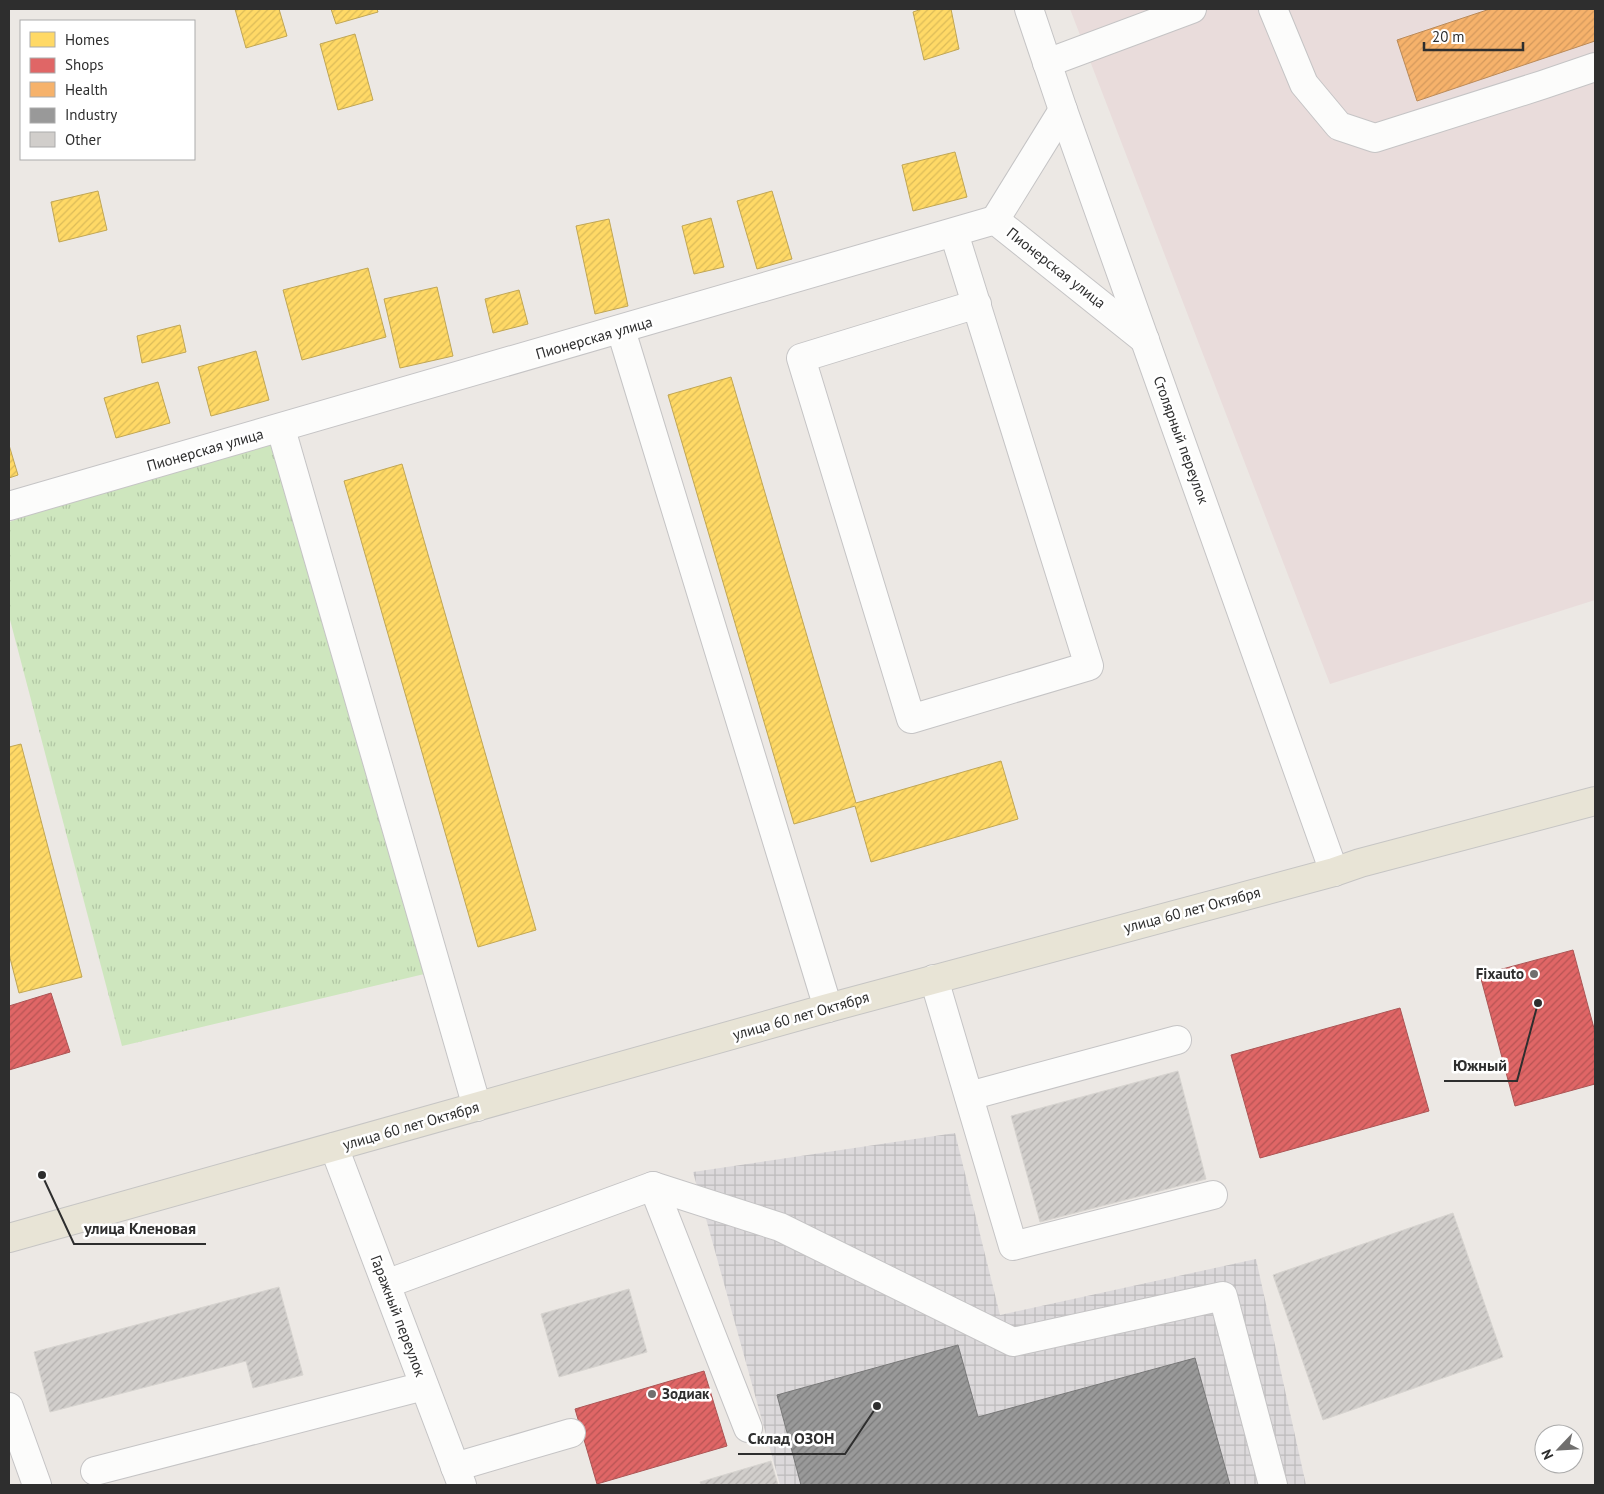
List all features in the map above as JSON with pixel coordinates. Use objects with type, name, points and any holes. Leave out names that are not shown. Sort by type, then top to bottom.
[{"type":"main road","name":"улица 60 лет Октября","points":[[9,1238],[828,1008],[1595,801]]},
{"type":"street","name":"Столярный переулок","points":[[1029,9],[1063,110],[1334,872]]},
{"type":"street","points":[[1047,63],[1192,9]]},
{"type":"street","points":[[1273,9],[1304,84],[1339,126],[1375,138],[1542,86],[1595,67]]},
{"type":"street","points":[[995,220],[1063,110]]},
{"type":"street","name":"Пионерская улица","points":[[9,506],[995,220],[1145,340]]},
{"type":"street","points":[[954,233],[977,304],[1089,666],[911,719],[801,358],[977,304]]},
{"type":"street","points":[[621,330],[828,1008]]},
{"type":"street","points":[[281,428],[477,1107]]},
{"type":"street","points":[[934,979],[1013,1246],[1213,1195]]},
{"type":"street","points":[[969,1096],[1177,1040]]},
{"type":"street","name":"Гаражный переулок","points":[[334,1148],[459,1476]]},
{"type":"street","points":[[386,1284],[653,1186],[780,1227],[1013,1342],[1223,1296],[1273,1485]]},
{"type":"street","points":[[653,1186],[748,1428]]},
{"type":"street","points":[[95,1471],[424,1386]]},
{"type":"street","points":[[9,1406],[37,1485]]},
{"type":"street","points":[[459,1476],[571,1433]]},
{"type":"shaded area","points":[[1070,9],[1595,9],[1595,600],[1330,684]]},
{"type":"shaded area","points":[[955,1133],[1000,1315],[1256,1259],[1306,1485],[780,1485],[693,1172]]},
{"type":"green space","points":[[281,429],[437,971],[122,1046],[9,616],[9,522]]},
{"type":"building: Homes","points":[[235,9],[279,9],[287,36],[246,48]]},
{"type":"building: Homes","points":[[331,9],[377,9],[378,12],[336,24]]},
{"type":"building: Homes","points":[[922,9],[951,9],[959,49],[924,60],[913,12]]},
{"type":"building: Homes","points":[[355,34],[373,100],[338,110],[320,44]]},
{"type":"building: Homes","points":[[955,152],[967,197],[913,211],[902,165]]},
{"type":"building: Homes","points":[[98,191],[107,230],[59,242],[51,202]]},
{"type":"building: Homes","points":[[772,191],[792,259],[757,269],[737,201]]},
{"type":"building: Homes","points":[[711,218],[724,267],[694,274],[682,226]]},
{"type":"building: Homes","points":[[609,219],[628,306],[595,314],[576,226]]},
{"type":"building: Homes","points":[[368,268],[386,337],[302,360],[283,290]]},
{"type":"building: Homes","points":[[437,287],[453,356],[400,368],[384,299]]},
{"type":"building: Homes","points":[[519,290],[528,324],[493,333],[485,299]]},
{"type":"building: Homes","points":[[180,325],[186,352],[142,363],[137,336]]},
{"type":"building: Homes","points":[[256,351],[269,400],[211,416],[198,367]]},
{"type":"building: Homes","points":[[731,377],[856,803],[1001,761],[1018,819],[871,862],[855,806],[794,824],[668,395]]},
{"type":"building: Homes","points":[[158,382],[170,423],[116,438],[104,398]]},
{"type":"building: Homes","points":[[9,445],[18,475],[9,478]]},
{"type":"building: Homes","points":[[402,464],[536,930],[478,947],[344,481]]},
{"type":"building: Homes","points":[[21,744],[82,977],[19,993],[9,954],[9,747]]},
{"type":"building: Shops","points":[[1573,950],[1595,1032],[1595,1084],[1515,1106],[1480,975]]},
{"type":"building: Shops","points":[[51,993],[70,1052],[9,1070],[9,1006]]},
{"type":"building: Shops","points":[[1400,1008],[1429,1111],[1260,1158],[1231,1055]]},
{"type":"building: Shops","points":[[704,1371],[727,1446],[597,1484],[575,1409]]},
{"type":"building: Health","points":[[1490,9],[1595,9],[1595,41],[1417,101],[1397,40]]},
{"type":"building: Industry","points":[[958,1345],[978,1417],[1195,1358],[1230,1485],[801,1485],[777,1395]]},
{"type":"building: Other","points":[[1178,1071],[1206,1179],[1040,1222],[1011,1116]]},
{"type":"building: Other","points":[[1453,1213],[1503,1357],[1323,1420],[1273,1275]]},
{"type":"building: Other","points":[[279,1287],[303,1375],[253,1388],[246,1361],[50,1412],[34,1352]]},
{"type":"building: Other","points":[[629,1289],[647,1352],[559,1377],[541,1314]]},
{"type":"building: Other","points":[[771,1461],[778,1485],[701,1485],[700,1482]]},
{"type":"place","name":"Fixauto","points":[[1534,974]]},
{"type":"place","name":"Южный","points":[[1538,1003]]},
{"type":"place","name":"улица Кленовая","points":[[42,1175]]},
{"type":"place","name":"Зодиак","points":[[652,1394]]},
{"type":"place","name":"Склад ОЗОН","points":[[877,1406]]}]
